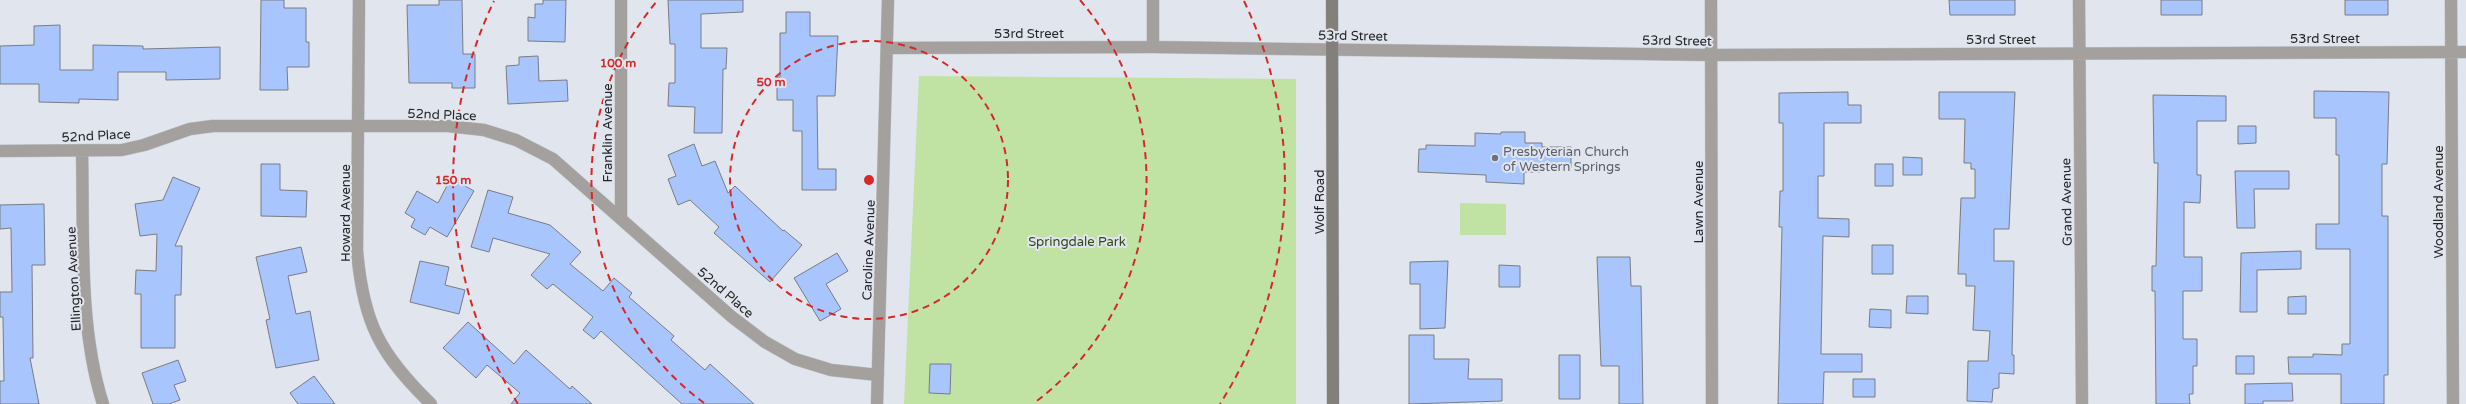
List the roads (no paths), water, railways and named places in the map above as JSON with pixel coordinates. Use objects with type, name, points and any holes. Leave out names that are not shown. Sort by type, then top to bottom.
[{"type":"main road","name":"Wolf Road","points":[[1332,0],[1333,404]]},
{"type":"street","name":"Howard Avenue","points":[[359,0],[360,127],[358,250],[360,286],[370,323],[383,349],[405,378],[431,404]]},
{"type":"street","name":"Franklin Avenue","points":[[621,0],[621,218]]},
{"type":"street","name":"Caroline Avenue","points":[[877,404],[888,0]]},
{"type":"street","points":[[1153,0],[1153,47]]},
{"type":"street","name":"Lawn Avenue","points":[[1711,0],[1712,404]]},
{"type":"street","name":"Grand Avenue","points":[[2079,0],[2082,404]]},
{"type":"street","name":"Woodland Avenue","points":[[2451,0],[2453,404]]},
{"type":"street","name":"53rd Street","points":[[887,48],[1153,47],[1711,55],[2466,52]]},
{"type":"street","name":"52nd Place","points":[[0,151],[122,150],[144,146],[190,129],[213,126],[448,126],[484,130],[516,140],[553,159],[732,318],[765,342],[795,358],[831,370],[878,375]]},
{"type":"street","name":"Ellington Avenue","points":[[82,151],[88,330],[98,388],[103,404]]},
{"type":"place","name":"Presbyterian Church of Western Springs","points":[[1495,158]]},
{"type":"park label","name":"Springdale Park","points":[[1077,241]]}]
